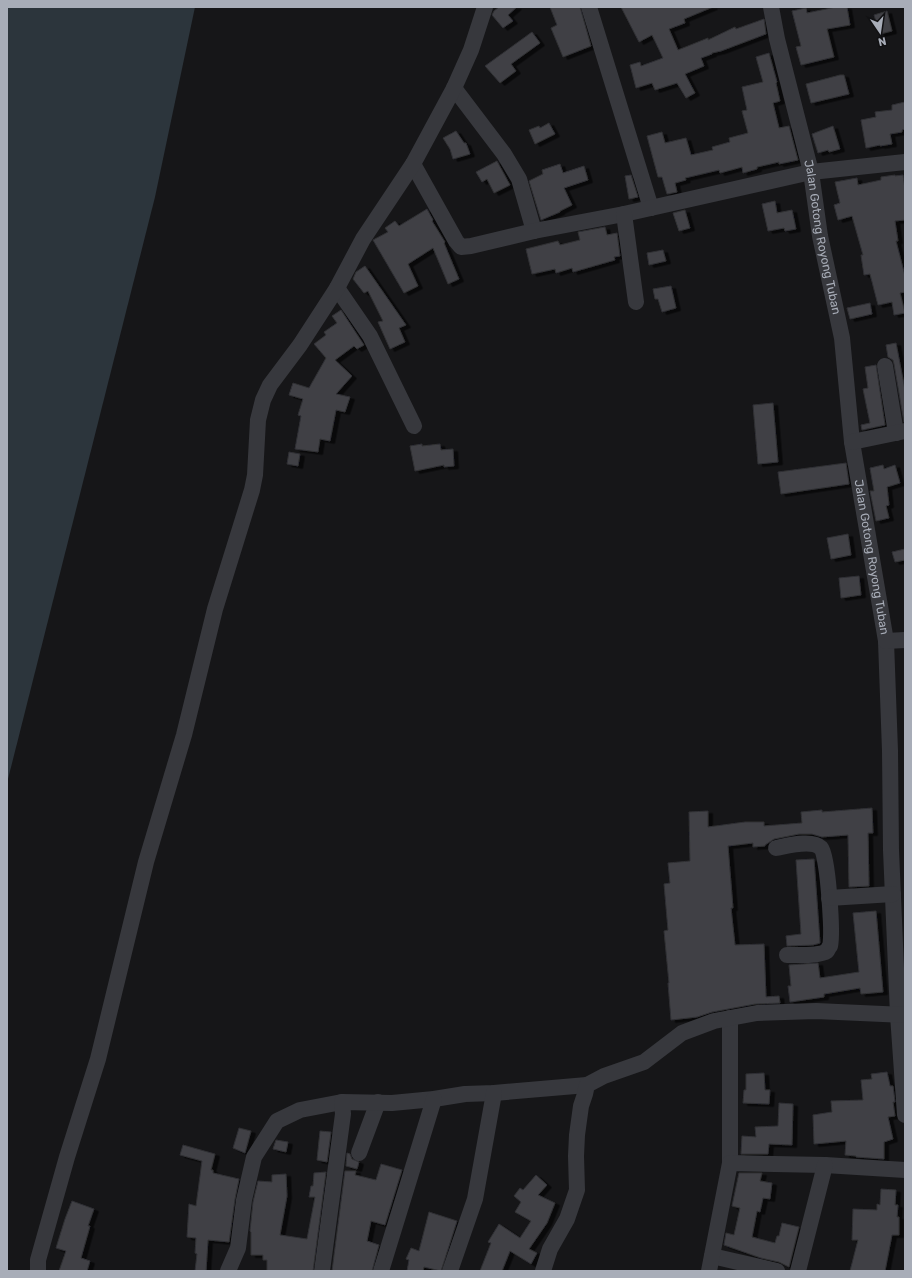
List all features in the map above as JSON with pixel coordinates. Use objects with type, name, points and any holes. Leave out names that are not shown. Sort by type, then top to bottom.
[{"type":"street","points":[[38,1271],[38,1260],[67,1157],[98,1059],[146,862],[184,735],[215,609],[252,490],[255,475],[258,420],[263,400],[270,385],[300,345],[337,288],[363,240],[413,164],[454,88],[471,50],[486,7]]},
{"type":"street","points":[[589,7],[651,208]]},
{"type":"street","name":"Jalan Gotong Royong Tuban","points":[[771,7],[777,39],[811,172],[820,236],[842,338],[852,442],[886,641],[890,751],[898,850],[893,894],[902,1015],[905,1115]]},
{"type":"street","points":[[454,88],[504,154],[519,179],[534,231]]},
{"type":"street","points":[[413,164],[456,241],[461,247],[624,214],[811,172],[905,162]]},
{"type":"street","points":[[624,214],[636,302]]},
{"type":"street","points":[[337,288],[370,336],[414,426]]},
{"type":"street","points":[[852,442],[901,432],[884,366]]},
{"type":"street","points":[[886,641],[905,640]]},
{"type":"street","points":[[776,848],[796,844],[814,844],[821,848],[824,857],[829,898],[831,937],[830,947],[821,954],[788,955]]},
{"type":"street","points":[[829,898],[893,894]]},
{"type":"street","points":[[228,1271],[238,1248],[244,1200],[254,1157],[277,1121],[300,1110],[342,1102],[392,1103],[465,1094],[587,1085],[604,1076],[644,1062],[682,1033],[714,1021],[757,1013],[816,1011],[902,1015]]},
{"type":"street","points":[[730,1018],[730,1164],[710,1264],[777,1271]]},
{"type":"street","points":[[543,1271],[550,1249],[567,1219],[576,1190],[577,1135],[580,1106],[587,1085]]},
{"type":"street","points":[[450,1271],[475,1199],[494,1093]]},
{"type":"street","points":[[381,1271],[434,1099]]},
{"type":"street","points":[[322,1271],[343,1114],[342,1102]]},
{"type":"street","points":[[358,1153],[378,1102]]},
{"type":"street","points":[[730,1164],[825,1165],[905,1170]]},
{"type":"street","points":[[798,1271],[825,1165]]},
{"type":"shaded area","points":[[7,7],[195,7],[155,197],[7,783]]},
{"type":"building","points":[[499,7],[517,7],[508,15],[513,21],[503,28],[492,15]]},
{"type":"building","points":[[550,7],[580,7],[591,46],[563,57],[551,28],[557,25]]},
{"type":"building","points":[[621,7],[713,7],[684,19],[685,23],[669,29],[678,50],[708,38],[708,40],[735,27],[736,29],[764,19],[766,34],[701,58],[704,66],[685,74],[695,93],[686,98],[677,83],[655,90],[652,83],[636,88],[630,65],[640,62],[641,66],[663,58],[652,35],[639,42]]},
{"type":"building","points":[[836,7],[847,7],[850,25],[827,29],[834,57],[801,65],[796,47],[801,46],[792,11],[806,8],[807,13]]},
{"type":"building","points":[[887,11],[892,31],[880,34],[874,15]]},
{"type":"building","points":[[532,32],[540,43],[511,64],[516,71],[500,83],[485,66]]},
{"type":"building","points":[[769,53],[777,82],[780,101],[773,103],[779,128],[789,126],[798,160],[779,164],[779,162],[757,167],[757,169],[743,173],[742,167],[720,173],[719,170],[685,178],[686,180],[675,183],[677,192],[667,194],[662,177],[658,177],[647,136],[662,132],[665,143],[686,138],[691,155],[713,150],[712,147],[730,142],[729,138],[748,133],[742,111],[747,110],[742,87],[763,82],[756,57]]},
{"type":"building","points":[[844,75],[849,94],[811,103],[806,84]]},
{"type":"building","points":[[905,102],[905,129],[902,130],[902,132],[890,134],[892,144],[866,148],[861,120],[876,117],[875,112],[892,110],[892,105]]},
{"type":"building","points":[[549,123],[555,134],[535,144],[529,130],[539,126],[540,128]]},
{"type":"building","points":[[833,126],[840,149],[818,153],[812,134]]},
{"type":"building","points":[[456,131],[464,143],[466,143],[470,154],[453,159],[450,149],[443,138]]},
{"type":"building","points":[[497,161],[510,185],[494,193],[487,179],[482,182],[476,172]]},
{"type":"building","points":[[560,164],[563,173],[584,166],[588,180],[564,188],[572,205],[541,220],[529,181],[543,174],[542,170]]},
{"type":"building","points":[[631,175],[638,197],[629,199],[625,176]]},
{"type":"building","points":[[903,175],[905,189],[905,220],[895,221],[898,241],[896,241],[905,276],[905,292],[900,293],[905,313],[894,315],[892,302],[878,305],[870,274],[864,275],[861,255],[863,255],[852,216],[838,220],[834,205],[840,203],[835,182],[857,178],[858,185],[881,180],[881,177]]},
{"type":"building","points":[[775,201],[777,213],[792,210],[796,229],[785,231],[784,228],[768,231],[762,204]]},
{"type":"building","points":[[427,209],[433,220],[432,221],[445,242],[444,243],[459,279],[448,284],[433,248],[408,264],[418,286],[404,293],[373,240],[388,232],[385,228],[395,221],[399,226]]},
{"type":"building","points":[[685,210],[690,228],[679,231],[673,213]]},
{"type":"building","points":[[605,227],[607,235],[617,233],[620,256],[614,257],[615,260],[573,272],[572,268],[556,273],[555,269],[532,274],[526,249],[558,241],[560,245],[580,240],[578,232]]},
{"type":"building","points":[[663,250],[666,261],[649,265],[647,253]]},
{"type":"building","points":[[365,266],[406,325],[399,328],[405,342],[390,349],[378,322],[383,321],[368,291],[364,293],[353,279],[356,272]]},
{"type":"building","points":[[671,286],[676,308],[662,312],[658,299],[655,299],[653,289]]},
{"type":"building","points":[[870,303],[872,314],[850,319],[847,308]]},
{"type":"building","points":[[341,310],[364,345],[357,349],[354,346],[335,360],[352,376],[336,394],[350,397],[345,412],[336,410],[330,441],[320,439],[318,452],[295,449],[301,416],[298,415],[303,399],[289,395],[293,383],[309,388],[326,358],[314,344],[326,335],[324,332],[337,323],[332,316]]},
{"type":"building","points":[[896,343],[905,390],[904,422],[894,364],[893,360],[888,357],[886,345]]},
{"type":"building","points":[[876,365],[885,425],[862,430],[861,425],[870,423],[863,389],[868,388],[865,367]]},
{"type":"building","points":[[773,403],[778,462],[758,464],[753,405]]},
{"type":"building","points":[[422,444],[422,446],[440,444],[441,450],[453,449],[454,466],[444,467],[444,465],[415,471],[410,446]]},
{"type":"building","points":[[289,452],[300,454],[298,466],[287,464]]},
{"type":"building","points":[[846,463],[849,484],[781,494],[778,472]]},
{"type":"building","points":[[883,465],[884,469],[895,465],[900,483],[887,487],[889,505],[886,506],[889,518],[876,521],[870,491],[874,491],[870,468]]},
{"type":"building","points":[[848,534],[851,555],[831,559],[827,538]]},
{"type":"building","points":[[905,549],[905,560],[895,562],[892,552]]},
{"type":"building","points":[[859,576],[861,595],[841,598],[839,578]]},
{"type":"building","points":[[872,808],[873,833],[868,833],[869,886],[849,887],[848,835],[822,837],[812,834],[799,834],[774,839],[765,846],[753,847],[753,843],[728,846],[733,908],[731,908],[735,945],[764,944],[766,997],[779,996],[780,1003],[755,1004],[712,1012],[697,1017],[671,1020],[664,931],[668,930],[664,884],[670,883],[668,863],[690,861],[689,812],[708,811],[708,827],[745,822],[764,822],[764,826],[802,823],[801,812]]},
{"type":"building","points":[[814,859],[820,943],[813,945],[787,946],[786,936],[801,934],[796,860]]},
{"type":"building","points":[[876,911],[883,992],[861,994],[860,988],[824,994],[824,997],[790,1002],[788,986],[791,986],[789,965],[818,963],[820,978],[859,972],[853,913]]},
{"type":"building","points":[[887,1072],[890,1086],[893,1086],[895,1116],[888,1117],[893,1139],[884,1142],[884,1159],[845,1155],[846,1141],[814,1144],[813,1115],[832,1112],[831,1101],[863,1100],[861,1080],[872,1079],[871,1074]]},
{"type":"building","points":[[764,1073],[765,1090],[770,1090],[769,1104],[743,1103],[744,1090],[746,1090],[746,1074]]},
{"type":"building","points":[[779,1103],[793,1104],[792,1145],[769,1144],[768,1154],[741,1154],[742,1136],[756,1137],[755,1127],[778,1126]]},
{"type":"building","points":[[239,1128],[251,1131],[245,1153],[233,1148]]},
{"type":"building","points":[[320,1131],[331,1132],[327,1162],[317,1160]]},
{"type":"building","points":[[276,1140],[288,1142],[286,1152],[273,1149]]},
{"type":"building","points":[[183,1145],[215,1154],[211,1170],[213,1170],[213,1173],[239,1179],[229,1242],[208,1240],[206,1271],[195,1271],[197,1254],[195,1253],[196,1238],[187,1237],[189,1204],[196,1206],[202,1161],[180,1155]]},
{"type":"building","points":[[347,1153],[350,1154],[352,1159],[359,1162],[357,1169],[346,1166]]},
{"type":"building","points":[[381,1164],[402,1170],[385,1225],[371,1221],[367,1241],[379,1245],[372,1271],[332,1271],[345,1171],[356,1171],[355,1175],[376,1180]]},
{"type":"building","points":[[326,1172],[313,1271],[267,1271],[267,1260],[263,1260],[263,1255],[251,1255],[250,1231],[253,1202],[258,1181],[272,1182],[272,1175],[286,1174],[287,1196],[280,1235],[307,1239],[315,1197],[309,1197],[311,1186],[313,1186],[314,1173]]},
{"type":"building","points":[[739,1173],[762,1173],[760,1181],[772,1183],[770,1199],[763,1198],[760,1212],[757,1211],[752,1237],[775,1243],[777,1236],[779,1236],[782,1223],[799,1227],[789,1267],[779,1262],[761,1258],[724,1245],[726,1233],[734,1235],[740,1208],[732,1206]]},
{"type":"building","points":[[536,1175],[547,1185],[538,1195],[555,1203],[547,1223],[529,1249],[537,1253],[531,1264],[510,1251],[502,1271],[480,1271],[491,1243],[488,1242],[499,1224],[520,1238],[531,1221],[515,1212],[521,1202],[514,1196],[520,1188],[523,1190]]},
{"type":"building","points":[[881,1189],[896,1190],[895,1205],[898,1205],[897,1217],[899,1217],[899,1235],[892,1235],[885,1271],[850,1271],[858,1240],[852,1240],[853,1209],[877,1210],[877,1204],[880,1205]]},
{"type":"building","points":[[72,1201],[94,1209],[88,1226],[90,1226],[81,1258],[90,1261],[87,1271],[59,1271],[66,1251],[56,1248]]},
{"type":"building","points":[[429,1212],[457,1221],[441,1271],[424,1267],[423,1271],[407,1271],[409,1260],[406,1259],[411,1248],[419,1251]]}]
